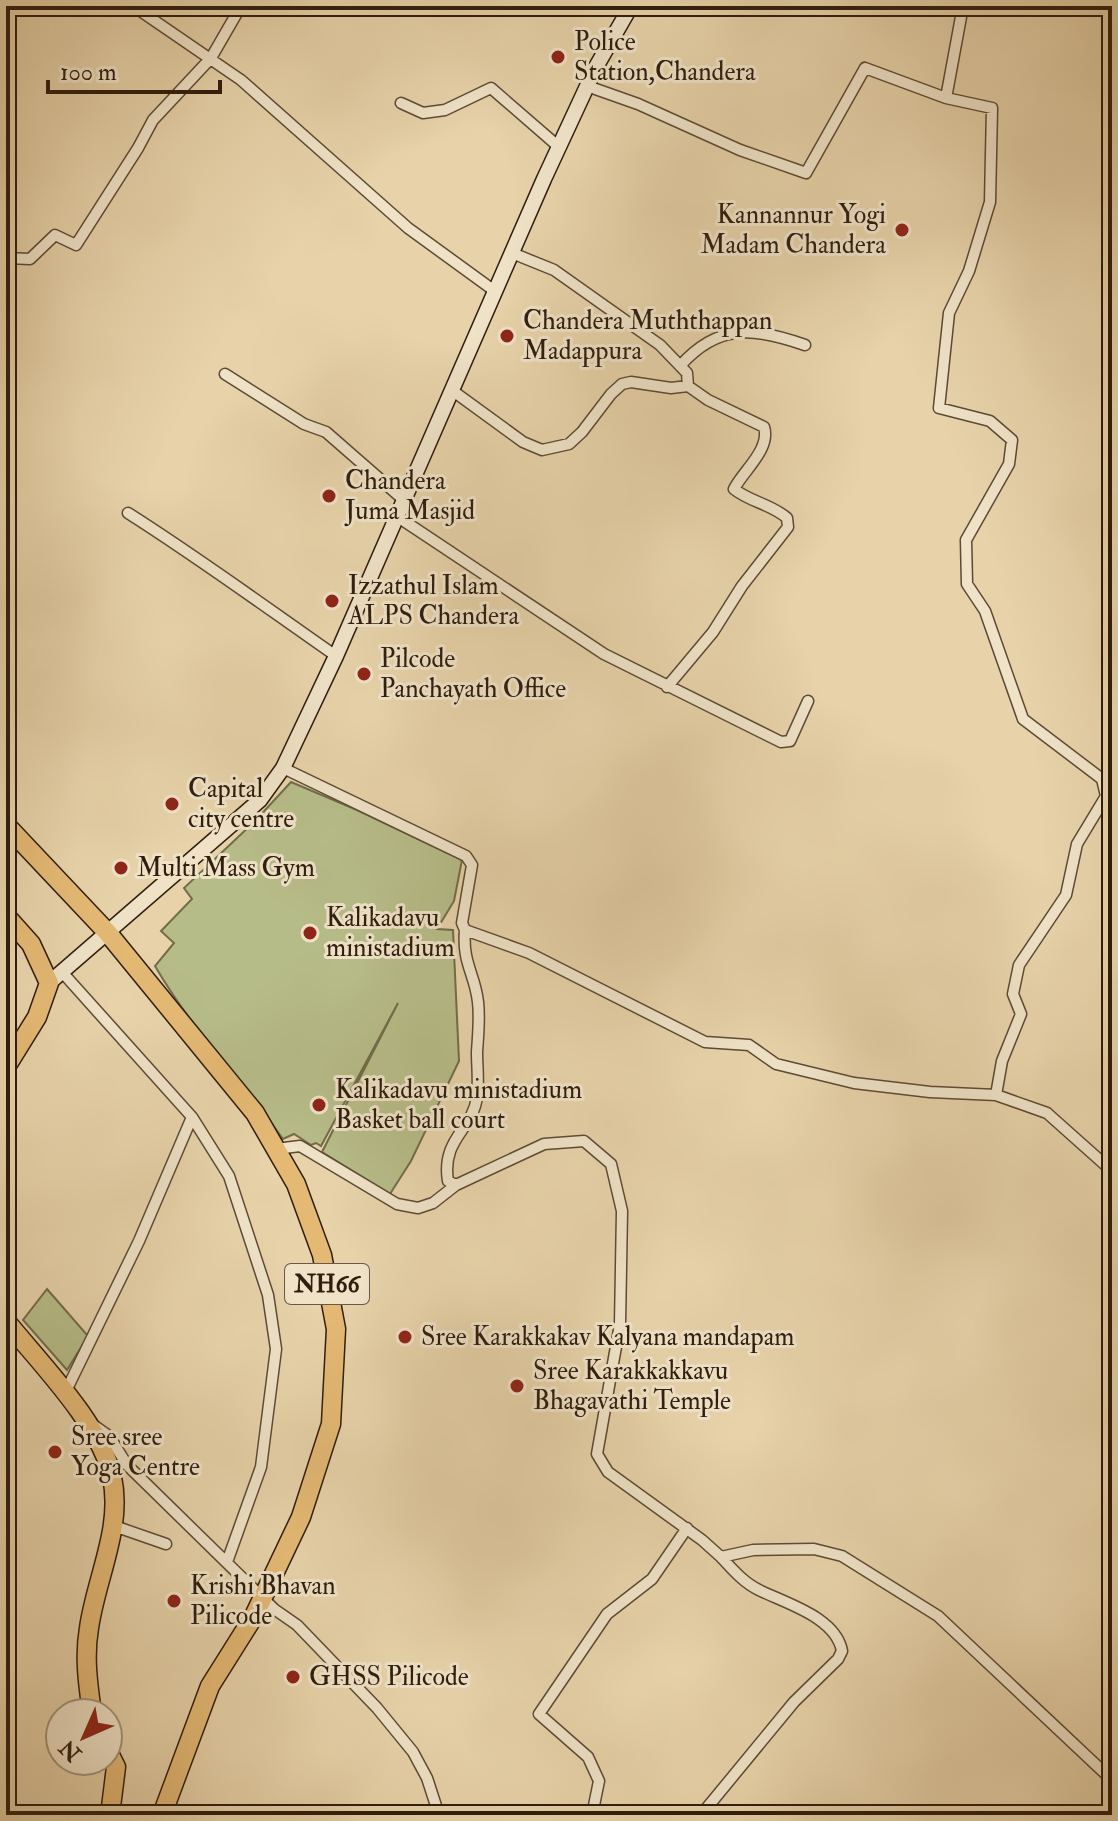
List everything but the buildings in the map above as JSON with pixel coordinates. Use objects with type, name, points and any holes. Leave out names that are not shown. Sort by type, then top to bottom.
[{"type":"highway","name":"NH66","points":[[6,825],[107,932],[255,1113],[296,1184],[322,1255],[336,1329],[331,1424],[301,1517],[263,1597],[210,1686],[162,1815]]},
{"type":"highway","points":[[6,916],[55,977],[37,1017],[6,1067]]},
{"type":"highway","points":[[6,1321],[90,1424],[112,1477],[112,1530],[89,1626],[85,1669],[89,1697]]},
{"type":"highway","points":[[110,1815],[115,1777]]},
{"type":"main road","points":[[55,977],[260,800],[283,768],[398,517],[559,147],[587,86],[631,6]]},
{"type":"street","points":[[133,6],[241,80],[408,228],[496,292]]},
{"type":"street","points":[[6,258],[30,259],[55,235],[76,245],[153,120],[211,58],[241,6]]},
{"type":"street","points":[[946,98],[963,6]]},
{"type":"street","points":[[587,86],[638,104],[740,150],[806,173],[865,68],[946,98],[992,108],[990,202],[969,271],[949,313],[939,408],[990,421],[1012,440],[1009,464],[966,540],[967,584],[985,611],[1023,719],[1102,779],[1106,796],[1077,844],[1066,895],[1019,965],[1013,994],[1021,1014],[1002,1061],[996,1095]]},
{"type":"street","points":[[401,103],[423,113],[445,110],[491,88],[559,147]]},
{"type":"street","points":[[512,253],[554,270],[660,345],[687,373],[688,386]]},
{"type":"street","points":[[680,366],[693,351],[709,341],[743,330],[777,335],[805,345]]},
{"type":"street","points":[[225,374],[304,424],[326,432],[405,501]]},
{"type":"street","points":[[453,391],[523,442],[542,450],[569,444],[611,394],[622,384],[631,382],[671,388],[688,386],[708,400],[764,427],[764,445],[734,489],[744,498],[778,510],[787,518],[788,527],[742,586],[713,632],[667,687]]},
{"type":"street","points":[[128,513],[178,544],[336,656]]},
{"type":"street","points":[[398,517],[604,654],[781,742],[790,741],[808,701]]},
{"type":"street","points":[[283,768],[466,856],[472,865],[462,923],[466,963],[478,1003],[478,1089],[475,1111],[449,1151],[448,1181],[456,1185]]},
{"type":"street","points":[[465,930],[529,953],[705,1042],[749,1045],[776,1064],[854,1083],[930,1092],[996,1095],[1047,1113],[1112,1171]]},
{"type":"street","points":[[55,977],[192,1117],[229,1176],[268,1295],[276,1349],[261,1467],[227,1562]]},
{"type":"street","points":[[65,1393],[134,1254],[192,1117]]},
{"type":"street","points":[[276,1149],[300,1146],[397,1204],[418,1208],[433,1203],[456,1185],[544,1144],[584,1141],[611,1164],[622,1211],[620,1324],[597,1454],[608,1472],[687,1528],[747,1583],[786,1600],[832,1631],[842,1651],[838,1659],[794,1702],[701,1815]]},
{"type":"street","points":[[90,1424],[93,1423],[109,1436],[127,1465],[263,1597],[297,1625],[377,1708],[413,1752],[427,1778],[439,1815]]},
{"type":"street","points":[[112,1530],[120,1528],[166,1544]]},
{"type":"street","points":[[592,1815],[599,1781],[588,1757],[539,1714],[607,1614],[652,1579],[687,1528]]},
{"type":"street","points":[[721,1557],[753,1550],[814,1549],[842,1556],[938,1616],[1112,1780]]},
{"type":"green space","points":[[291,782],[462,860],[454,901],[437,929],[453,930],[459,1061],[411,1161],[390,1194],[322,1152],[398,1003],[321,1146],[316,1143],[311,1145],[294,1134],[283,1139],[200,1033],[155,966],[174,943],[161,931],[192,899],[184,888]]},
{"type":"green space","points":[[47,1289],[88,1336],[67,1370],[23,1320]]},
{"type":"place","name":"Police Station,Chandera","points":[[558,57]]},
{"type":"place","name":"Kannannur Yogi Madam Chandera","points":[[902,230]]},
{"type":"place","name":"Chandera Muththappan Madappura","points":[[507,336]]},
{"type":"place","name":"Chandera Juma Masjid","points":[[329,496]]},
{"type":"place","name":"Izzathul Islam ALPS Chandera","points":[[332,601]]},
{"type":"place","name":"Pilcode Panchayath Office","points":[[364,674]]},
{"type":"place","name":"Capital city centre","points":[[172,804]]},
{"type":"place","name":"Multi Mass Gym","points":[[121,868]]},
{"type":"place","name":"Kalikadavu ministadium","points":[[310,933]]},
{"type":"place","name":"Kalikadavu ministadium Basket ball court","points":[[319,1105]]},
{"type":"place","name":"Sree Karakkakav Kalyana mandapam","points":[[405,1337]]},
{"type":"place","name":"Sree Karakkakkavu Bhagavathi Temple","points":[[517,1386]]},
{"type":"place","name":"Sree sree Yoga Centre","points":[[55,1452]]},
{"type":"place","name":"Krishi Bhavan Pilicode","points":[[174,1601]]},
{"type":"place","name":"GHSS Pilicode","points":[[293,1677]]}]
